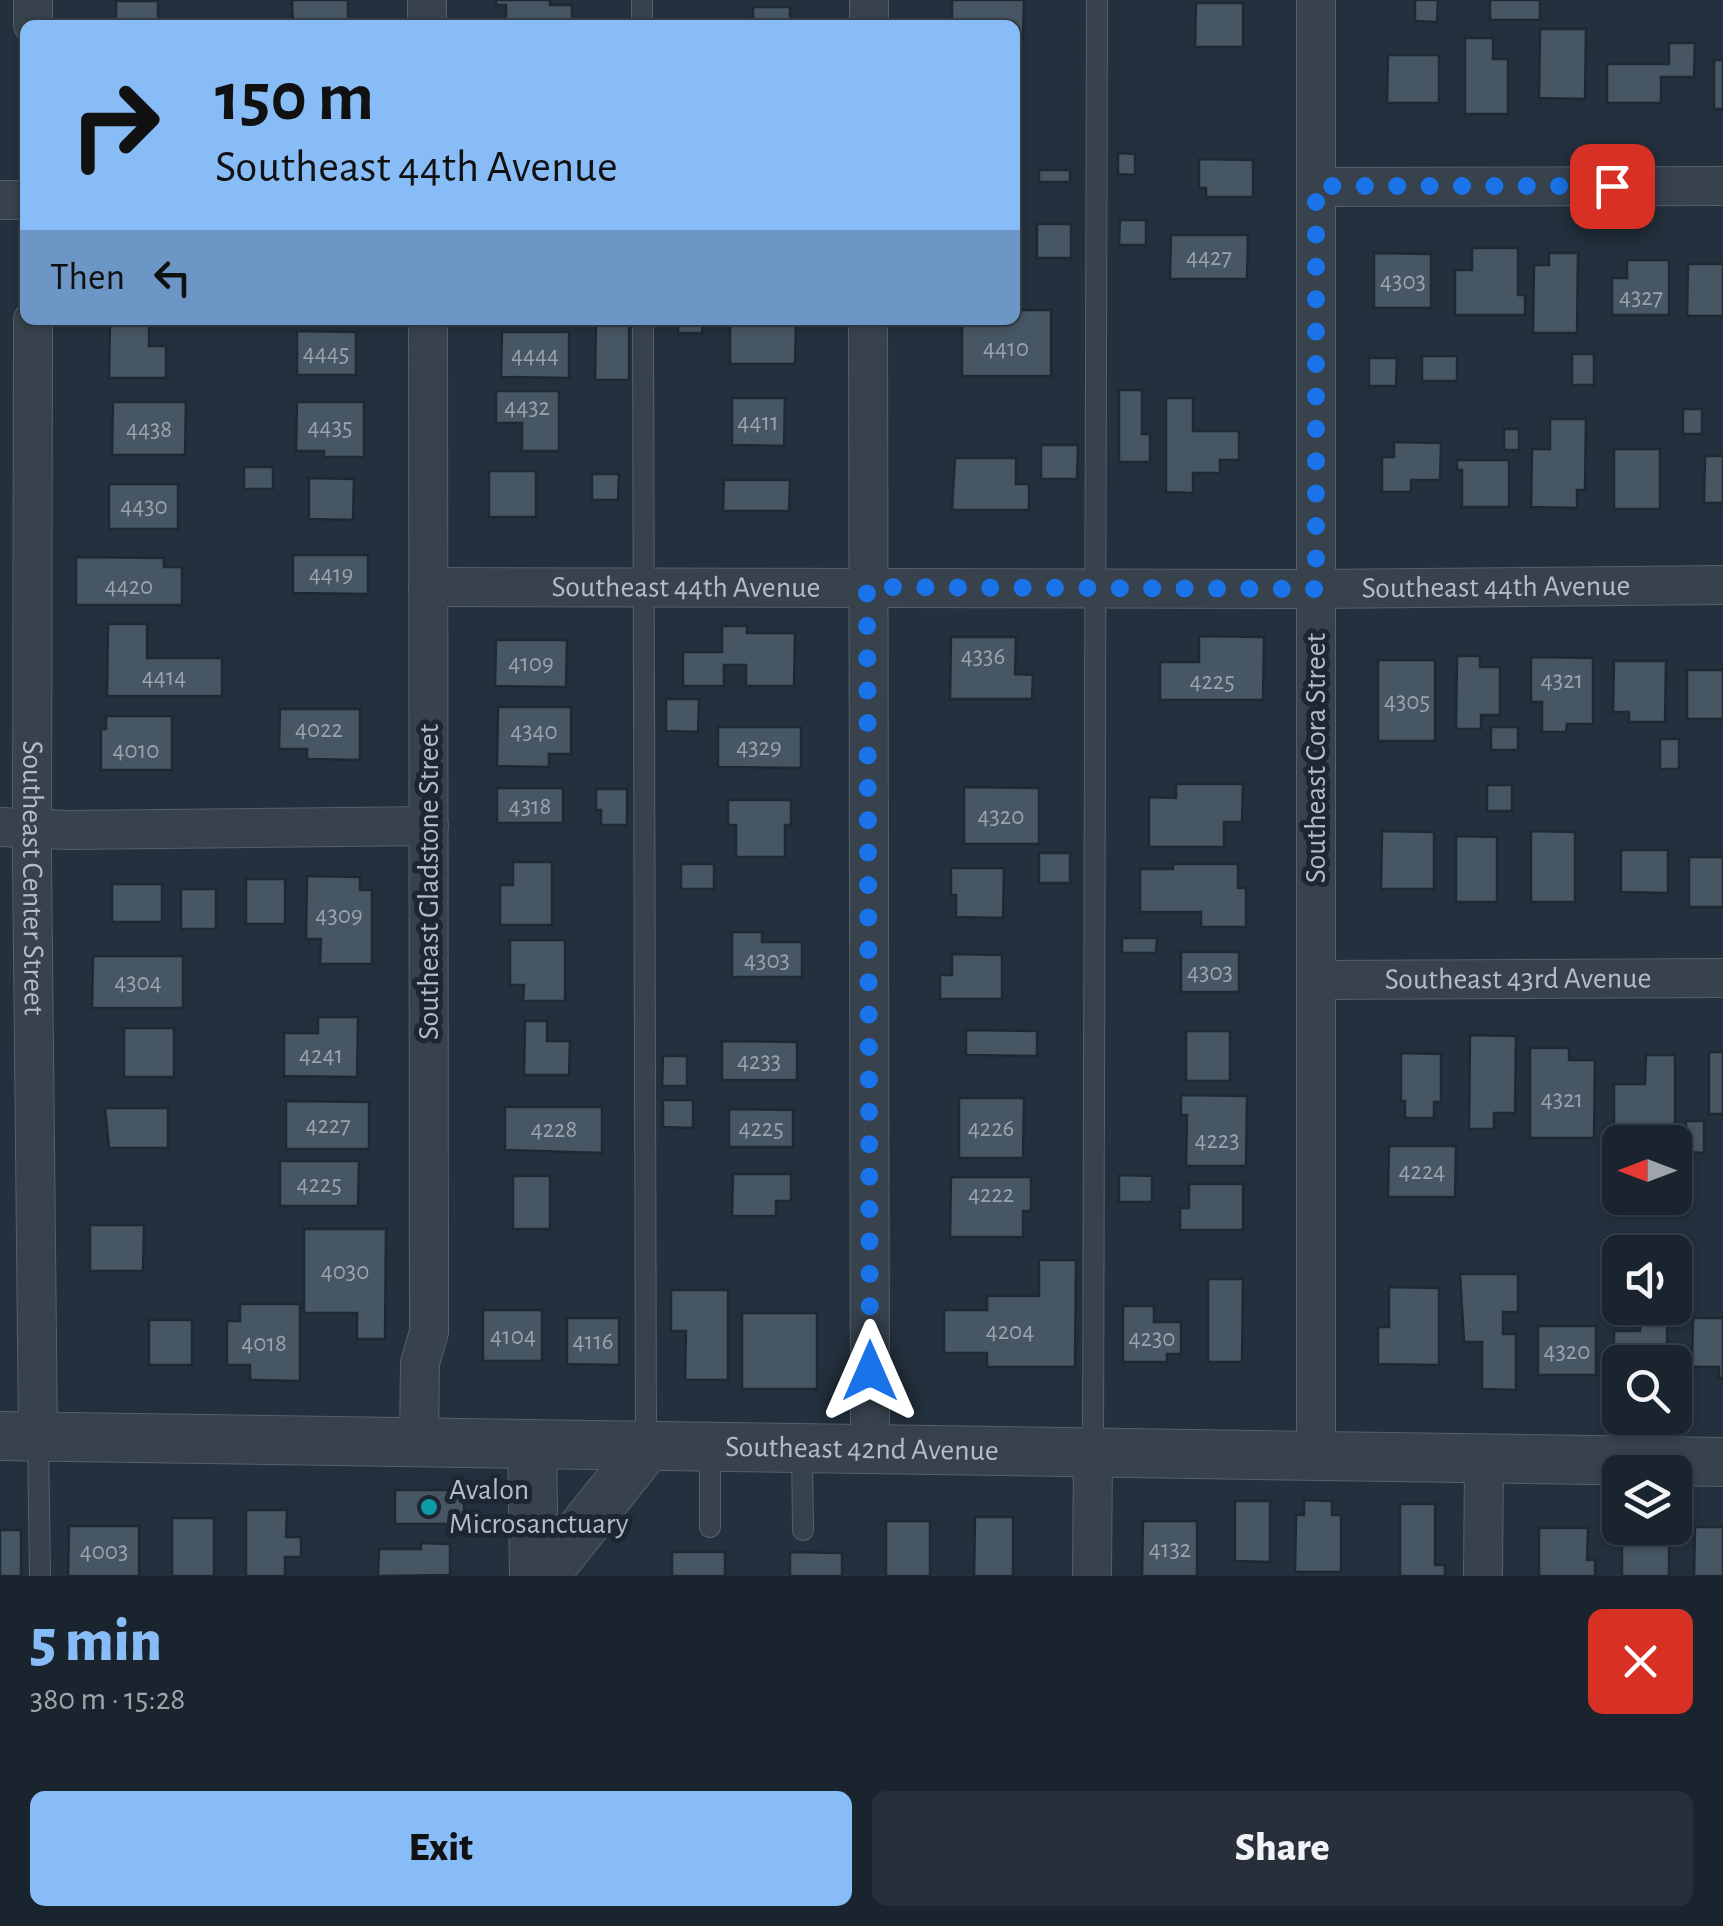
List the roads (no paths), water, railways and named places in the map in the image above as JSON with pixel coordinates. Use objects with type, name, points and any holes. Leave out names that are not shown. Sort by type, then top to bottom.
[{"type":"street","name":"Southeast Cora Street","points":[[1316,0],[1316,1456]]},
{"type":"street","points":[[1316,186],[1723,186]]},
{"type":"street","name":"Southeast Center Street","points":[[19,1436],[16,828],[33,325]]},
{"type":"street","name":"Southeast Gladstone Street","points":[[419,1443],[420,1363],[429,1332],[428,325]]},
{"type":"street","points":[[868,325],[870,1451]]},
{"type":"street","name":"Southeast 44th Avenue","points":[[428,587],[1316,589],[1723,585]]},
{"type":"street","points":[[16,828],[428,826]]},
{"type":"street","name":"Southeast 43rd Avenue","points":[[1316,980],[1723,978]]},
{"type":"street","name":"Southeast 42nd Avenue","points":[[19,1436],[1723,1462]]},
{"type":"street","points":[[532,1445],[534,1576]]},
{"type":"street","points":[[544,1576],[646,1448]]},
{"type":"street","points":[[1092,1576],[1093,1454]]},
{"type":"street","points":[[1483,1576],[1484,1459]]},
{"type":"lane","points":[[1093,1454],[1096,0]]},
{"type":"lane","points":[[644,325],[646,1448]]},
{"type":"lane","points":[[19,1436],[40,1576]]},
{"type":"lane","points":[[710,1449],[710,1527]]},
{"type":"lane","points":[[802,1450],[804,1530]]},
{"type":"place","name":"Avalon Microsanctuary","points":[[429,1507]]}]
